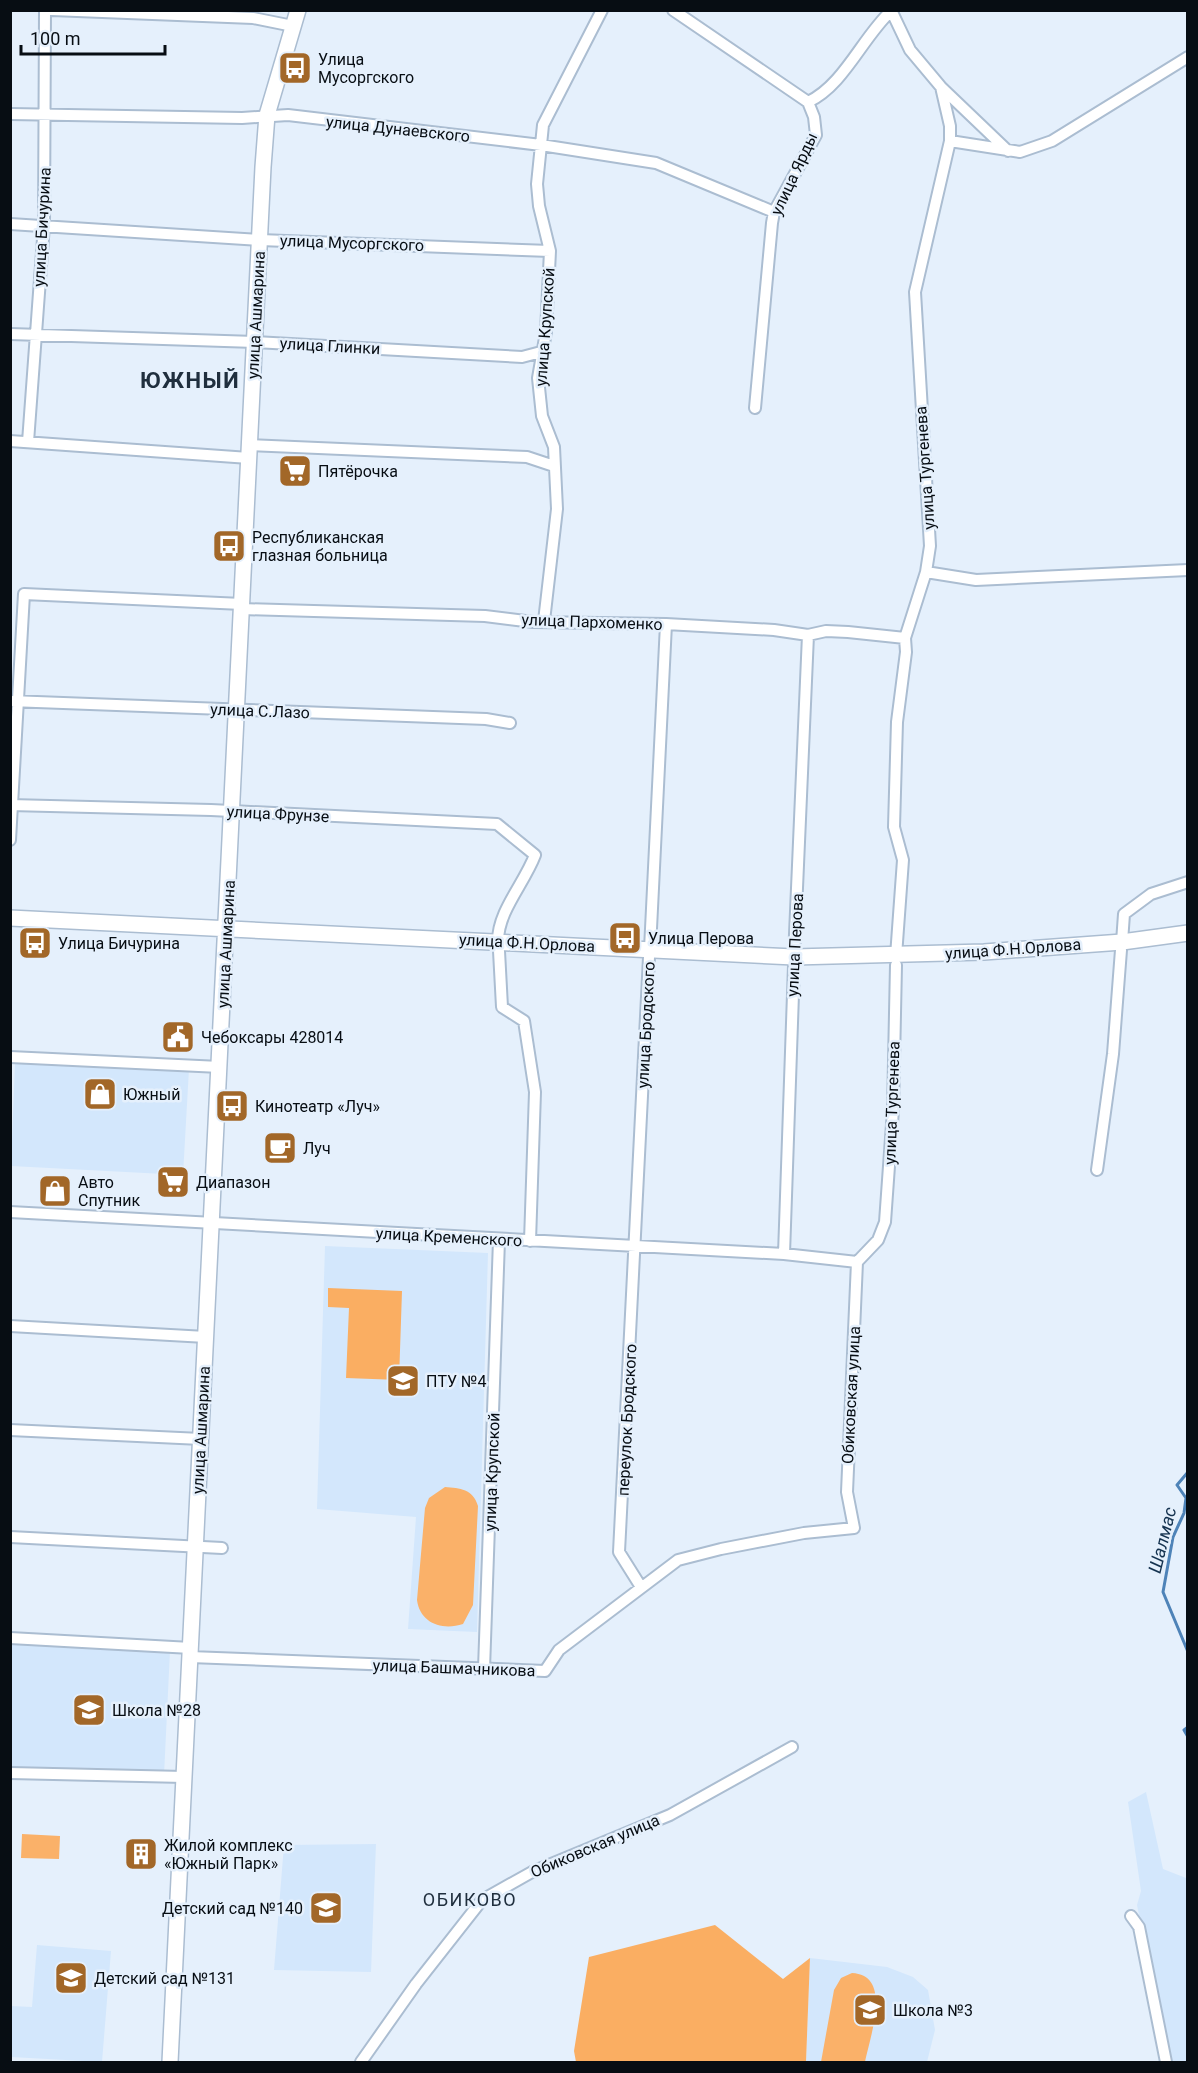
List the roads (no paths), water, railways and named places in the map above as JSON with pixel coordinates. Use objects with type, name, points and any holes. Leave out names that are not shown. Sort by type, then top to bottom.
[{"type":"street","name":"улица Бичурина","points":[[28,442],[44,225],[45,10]]},
{"type":"street","points":[[52,10],[253,18],[293,26]]},
{"type":"street","name":"улица Ашмарина","points":[[170,2062],[267,115],[298,10]]},
{"type":"street","name":"улица Крупской","points":[[544,621],[557,509],[554,447],[542,416],[538,378],[546,332],[550,251],[539,206],[541,145],[543,125],[602,10]]},
{"type":"street","points":[[673,10],[808,102],[824,94],[833,85],[860,45],[891,11],[910,50],[941,87],[1008,151]]},
{"type":"street","points":[[950,141],[1020,152],[1052,141],[1188,57]]},
{"type":"street","name":"улица Тургенева","points":[[857,1262],[878,1240],[885,1222],[893,1110],[896,961],[903,860],[894,827],[897,722],[906,652],[905,638],[926,572],[930,546],[930,513],[918,364],[915,292],[950,141],[950,126],[941,87]]},
{"type":"street","name":"улица Ярды","points":[[755,408],[774,212],[816,135],[814,117],[808,102]]},
{"type":"street","name":"улица Дунаевского","points":[[10,114],[242,118],[267,115],[541,145],[638,158],[656,163],[774,212]]},
{"type":"street","name":"улица Мусоргского","points":[[10,224],[260,240],[550,251]]},
{"type":"street","name":"улица Глинки","points":[[10,334],[255,342],[522,357],[541,352]]},
{"type":"street","points":[[10,441],[250,452],[527,457],[554,466]]},
{"type":"street","points":[[926,572],[976,580],[1188,570]]},
{"type":"street","name":"улица Пархоменко","points":[[15,701],[24,594],[242,607],[485,615],[532,622],[666,624],[774,630],[808,635],[826,631],[905,638]]},
{"type":"street","name":"улица Бродского","points":[[636,1245],[666,624]]},
{"type":"street","name":"улица Перова","points":[[784,1254],[808,635]]},
{"type":"street","points":[[10,840],[15,701]]},
{"type":"street","name":"улица С.Лазо","points":[[15,701],[486,719],[510,723]]},
{"type":"street","name":"улица Фрунзе","points":[[11,805],[232,811],[496,824],[535,855],[518,891],[501,919],[498,946]]},
{"type":"street","points":[[1097,1170],[1113,1054],[1124,914],[1151,894],[1188,882]]},
{"type":"street","name":"улица Ф.Н.Орлова","points":[[10,918],[226,934]]},
{"type":"street","name":"улица Ф.Н.Орлова","points":[[10,927],[226,934],[794,961],[896,961],[1188,942]]},
{"type":"street","name":"улица Ф.Н.Орлова","points":[[1121,946],[1188,933]]},
{"type":"street","points":[[498,946],[502,1008],[524,1021],[535,1092],[530,1241]]},
{"type":"street","points":[[10,1057],[220,1067]]},
{"type":"street","name":"улица Кременского","points":[[10,1212],[636,1245],[784,1254],[857,1262]]},
{"type":"street","name":"улица Крупской","points":[[484,1670],[500,1239]]},
{"type":"street","name":"переулок Бродского","points":[[636,1245],[619,1552],[641,1587]]},
{"type":"street","name":"Обиковская улица","points":[[854,1528],[847,1492],[857,1262]]},
{"type":"street","points":[[10,1326],[206,1336]]},
{"type":"street","points":[[10,1430],[201,1439]]},
{"type":"street","name":"улица Башмачникова","points":[[10,1638],[190,1653],[484,1670],[545,1671],[559,1650],[670,1564],[804,1533],[854,1528]]},
{"type":"street","points":[[10,1537],[222,1548]]},
{"type":"street","name":"Обиковская улица","points":[[361,2062],[416,1984],[482,1900],[532,1872],[618,1834],[670,1815],[792,1747]]},
{"type":"street","points":[[10,1773],[184,1778]]},
{"type":"street","points":[[1131,1916],[1139,1927],[1166,2062]]},
{"type":"waterway","name":"Шалмас","points":[[1188,1472],[1177,1485],[1186,1498],[1184,1513],[1173,1537],[1163,1592],[1188,1652]]},
{"type":"waterway","name":"Шалмас","points":[[1188,1727],[1184,1730],[1188,1737]]},
{"type":"place","name":"Улица Мусоргского","points":[[295,68]]},
{"type":"place","name":"Пятёрочка","points":[[295,471]]},
{"type":"place","name":"Республиканская глазная больница","points":[[229,546]]},
{"type":"place","name":"Улица Перова","points":[[625,938]]},
{"type":"place","name":"Улица Бичурина","points":[[35,943]]},
{"type":"place","name":"Чебоксары 428014","points":[[178,1037]]},
{"type":"place","name":"Южный","points":[[100,1094]]},
{"type":"place","name":"Кинотеатр «Луч»","points":[[232,1106]]},
{"type":"place","name":"Луч","points":[[280,1148]]},
{"type":"place","name":"Диапазон","points":[[173,1182]]},
{"type":"place","name":"Авто Спутник","points":[[55,1191]]},
{"type":"place","name":"ПТУ №4","points":[[403,1381]]},
{"type":"place","name":"Школа №28","points":[[89,1710]]},
{"type":"place","name":"Жилой комплекс «Южный Парк»","points":[[141,1854]]},
{"type":"place","name":"Детский сад №140","points":[[326,1908]]},
{"type":"place","name":"Детский сад №131","points":[[71,1978]]},
{"type":"place","name":"Школа №3","points":[[870,2010]]},
{"type":"district","name":"ЮЖНЫЙ","points":[[190,380]]},
{"type":"district","name":"ОБИКОВО","points":[[470,1899]]}]
